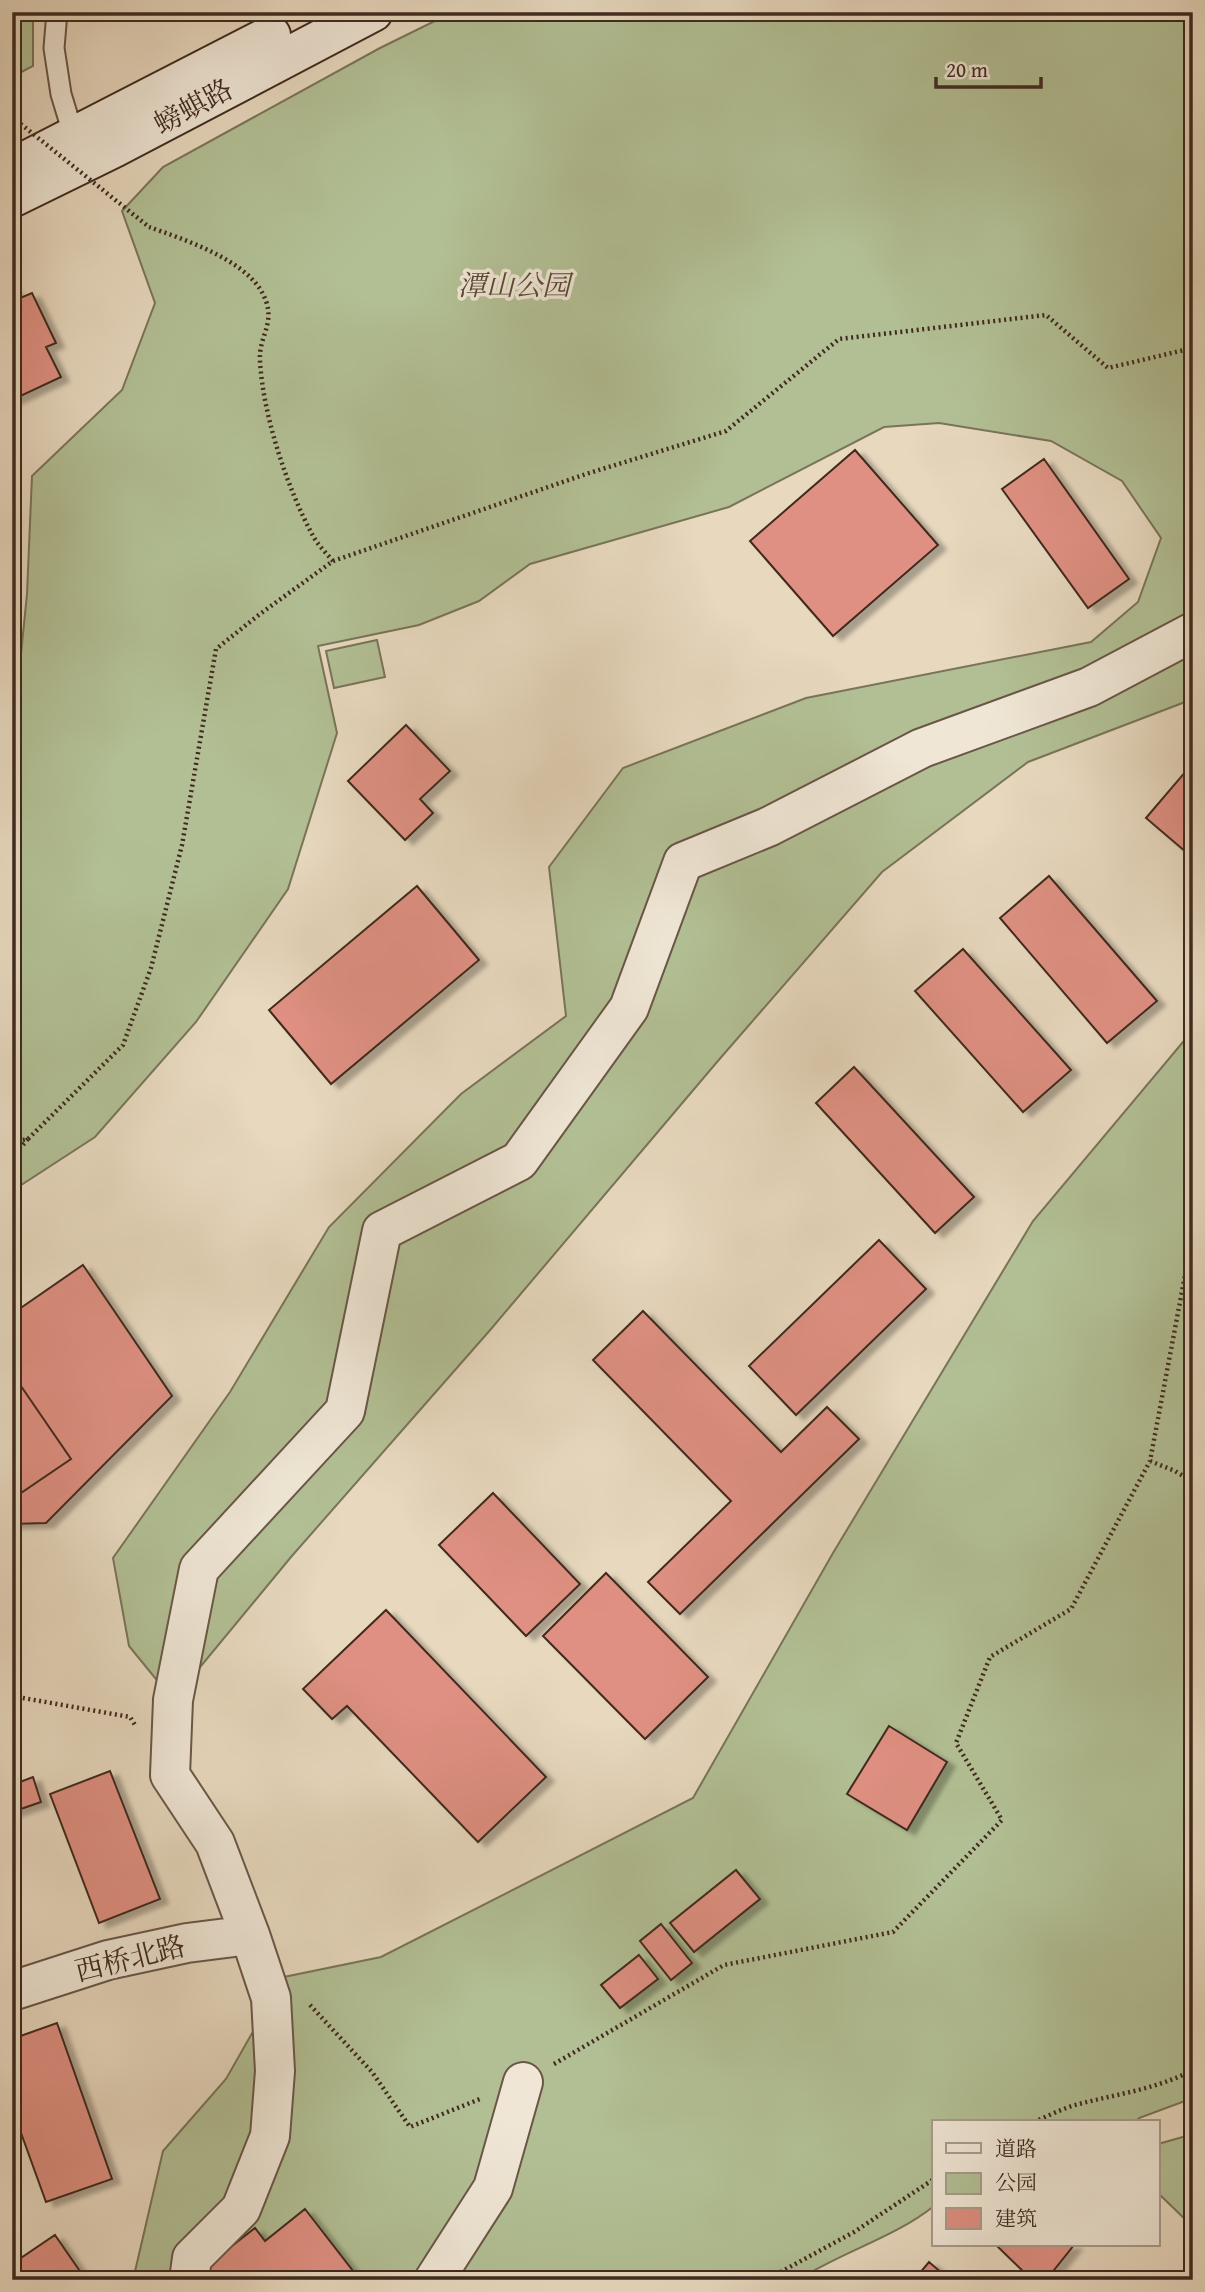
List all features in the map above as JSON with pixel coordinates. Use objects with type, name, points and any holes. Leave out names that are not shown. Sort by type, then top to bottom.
[{"type":"street","points":[[12,168],[316,12]]},
{"type":"street","name":"螃蜞路","points":[[12,198],[114,148],[373,12]]},
{"type":"street","points":[[189,2280],[192,2258],[241,2209],[270,2136],[275,2071],[271,1998],[250,1935],[215,1843],[170,1775],[173,1700],[199,1569],[345,1411],[382,1231],[519,1161],[629,1008],[683,862],[768,827],[922,748],[1089,687],[1193,632]]},
{"type":"street","name":"西桥北路","points":[[12,1991],[108,1960],[187,1943],[250,1935]]},
{"type":"street","points":[[435,2280],[493,2188],[523,2082]]},
{"type":"lane","points":[[57,12],[54,48],[61,94],[74,137]]},
{"type":"path","points":[[12,117],[149,227],[183,239],[233,263],[260,289],[270,314],[259,359],[267,408],[283,468],[314,537],[333,561]]},
{"type":"path","points":[[12,1157],[123,1045],[152,968],[182,845],[216,649],[333,561],[586,474],[726,431],[839,339],[1046,315],[1108,368],[1193,348]]},
{"type":"path","points":[[12,1142],[28,1139]]},
{"type":"path","points":[[301,1996],[372,2072],[410,2127],[523,2082],[724,1965],[892,1932],[1002,1820],[956,1743],[990,1657],[1071,1609],[1150,1461],[1190,1249],[1193,1245]]},
{"type":"path","points":[[1150,1461],[1193,1482]]},
{"type":"path","points":[[12,1696],[130,1717],[137,1727]]},
{"type":"path","points":[[1039,2120],[1076,2105],[1176,2079],[1193,2070]]},
{"type":"path","points":[[766,2280],[854,2232],[932,2180]]},
{"type":"green space","points":[[12,12],[33,12],[33,66],[12,77]]},
{"type":"green space","name":"潭山公园","points":[[453,12],[1193,12],[1193,699],[1028,762],[882,872],[491,1329],[291,1557],[173,1700],[129,1646],[113,1558],[230,1392],[329,1227],[461,1094],[566,1016],[549,867],[623,768],[806,698],[1091,642],[1138,602],[1161,538],[1122,481],[1051,441],[939,423],[884,427],[729,507],[530,564],[479,601],[419,625],[318,646],[337,733],[288,889],[196,1022],[95,1137],[12,1191],[12,744],[27,594],[32,476],[122,390],[155,303],[122,211],[163,167],[380,48]]},
{"type":"green space","points":[[377,640],[385,677],[334,688],[326,651]]},
{"type":"green space","points":[[1193,1030],[1193,2098],[1138,2120],[932,2120],[932,2207],[902,2227],[798,2280],[133,2280],[163,2151],[226,2079],[284,1977],[381,1957],[693,1798],[833,1553],[1033,1221]]},
{"type":"green space","points":[[1193,2134],[1193,2227],[1160,2195],[1160,2143]]},
{"type":"building","points":[[12,287],[18,299],[32,293],[56,343],[46,347],[61,377],[12,400]]},
{"type":"building","points":[[855,450],[938,545],[833,636],[750,541]]},
{"type":"building","points":[[1044,459],[1129,579],[1088,608],[1002,489]]},
{"type":"building","points":[[406,725],[450,771],[420,799],[433,813],[405,840],[348,781]]},
{"type":"building","points":[[1186,771],[1193,776],[1193,858],[1146,818]]},
{"type":"building","points":[[1049,876],[1157,1001],[1107,1043],[1000,918]]},
{"type":"building","points":[[417,886],[479,960],[331,1084],[269,1010]]},
{"type":"building","points":[[963,949],[1071,1070],[1023,1112],[915,991]]},
{"type":"building","points":[[854,1067],[974,1197],[935,1233],[816,1103]]},
{"type":"building","points":[[879,1240],[926,1289],[796,1415],[749,1366]]},
{"type":"building","points":[[83,1265],[172,1396],[46,1523],[12,1524],[12,1314]]},
{"type":"building","points":[[643,1311],[781,1452],[827,1407],[859,1439],[680,1614],[648,1582],[731,1501],[593,1360]]},
{"type":"building","points":[[12,1373],[71,1459],[12,1499]]},
{"type":"building","points":[[493,1493],[580,1584],[526,1636],[439,1545]]},
{"type":"building","points":[[606,1573],[708,1677],[645,1739],[543,1636]]},
{"type":"building","points":[[386,1610],[546,1777],[478,1842],[347,1706],[332,1719],[303,1689]]},
{"type":"building","points":[[889,1726],[947,1762],[907,1830],[847,1794]]},
{"type":"building","points":[[110,1771],[160,1899],[99,1923],[50,1794]]},
{"type":"building","points":[[33,1777],[41,1802],[12,1812],[12,1785]]},
{"type":"building","points":[[736,1870],[760,1899],[694,1952],[670,1923]]},
{"type":"building","points":[[661,1924],[692,1963],[671,1980],[640,1941]]},
{"type":"building","points":[[639,1955],[658,1979],[620,2008],[601,1985]]},
{"type":"building","points":[[57,2023],[112,2179],[46,2202],[12,2108],[12,2039]]},
{"type":"building","points":[[305,2209],[360,2280],[196,2280],[196,2274],[255,2228],[265,2241]]},
{"type":"building","points":[[55,2235],[86,2280],[12,2280],[12,2264]]},
{"type":"building","points":[[997,2246],[1073,2246],[1046,2280],[1032,2280]]},
{"type":"building","points":[[929,2262],[950,2280],[914,2280]]}]
